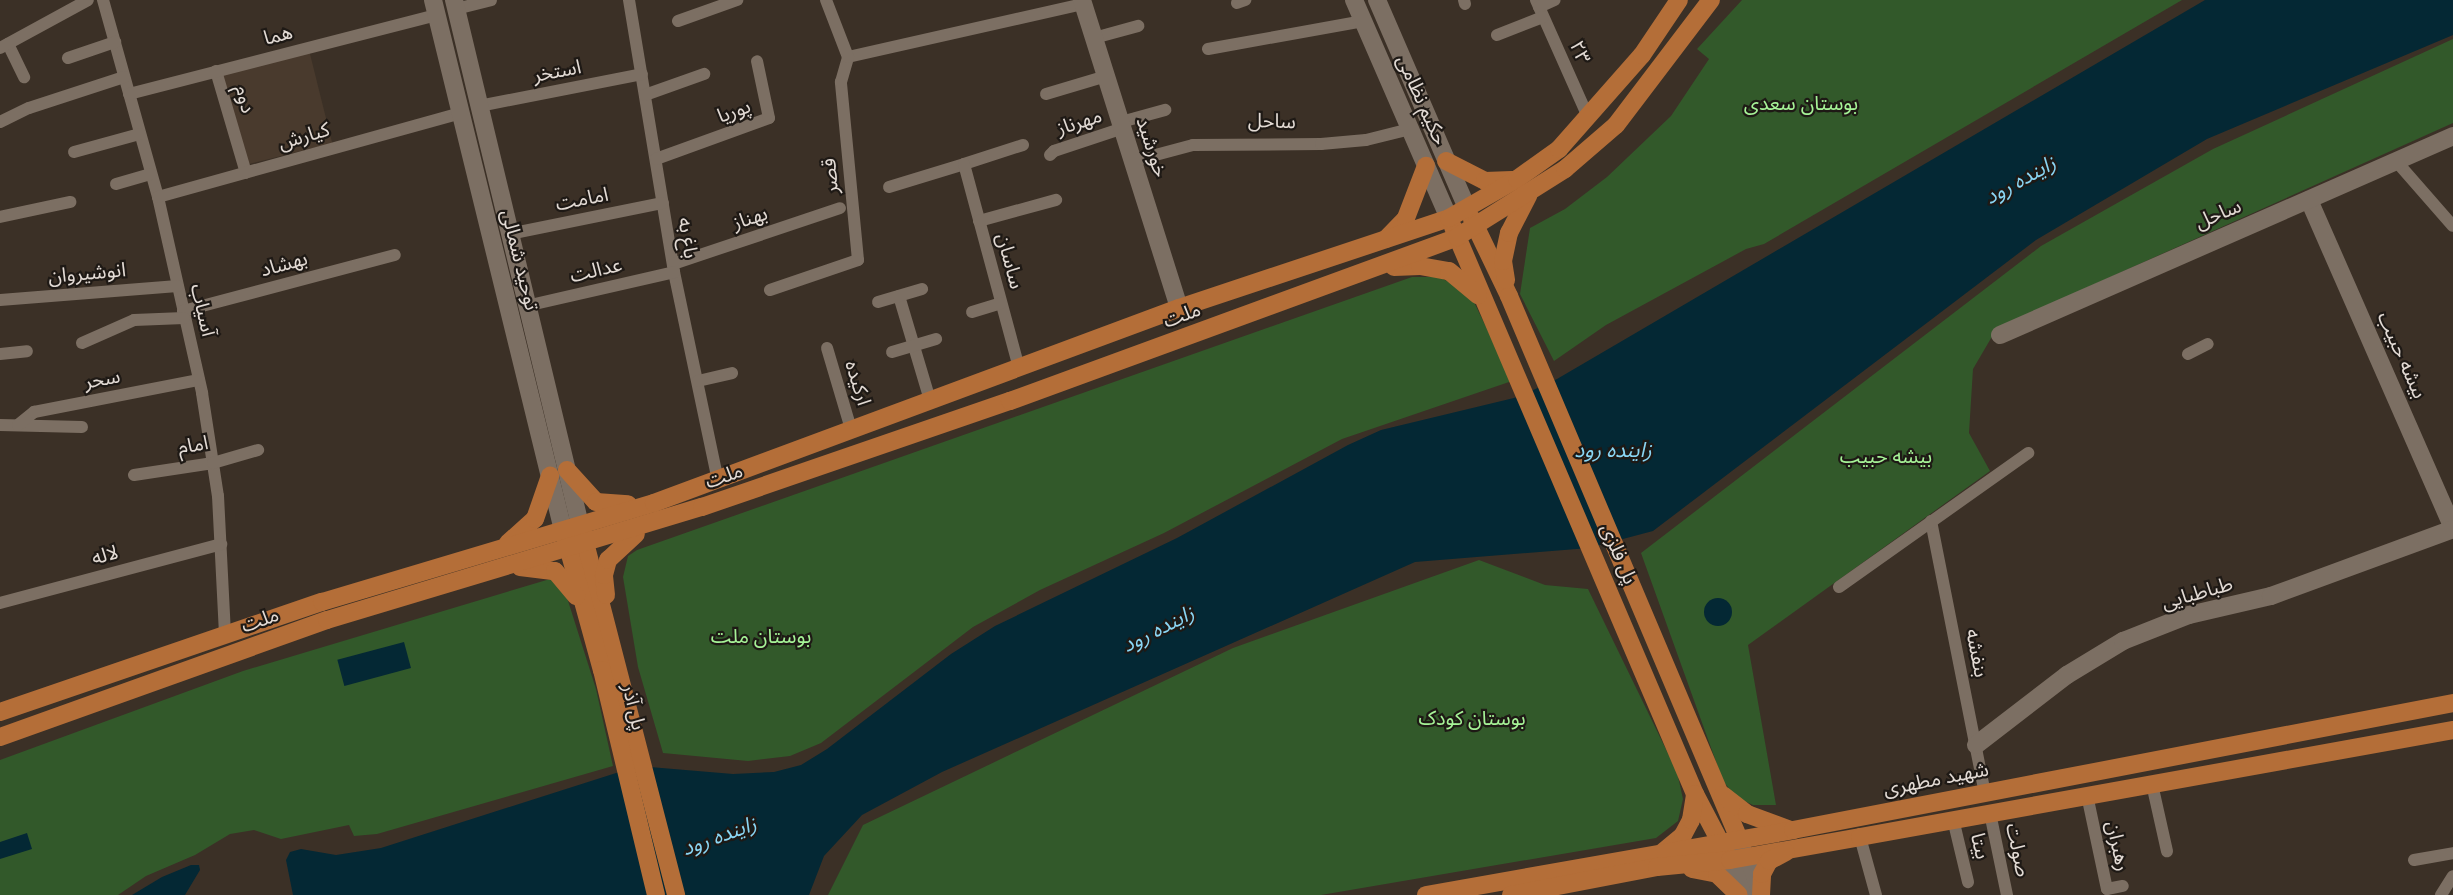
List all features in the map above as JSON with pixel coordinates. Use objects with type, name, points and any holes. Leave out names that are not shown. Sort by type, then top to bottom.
[{"type":"main road","points":[[1467,210],[1517,179],[1559,148],[1588,119],[1642,55],[1678,0]]},
{"type":"main road","points":[[1477,228],[1528,194],[1616,125],[1711,0]]},
{"type":"main road","points":[[1446,161],[1485,181],[1517,179]]},
{"type":"main road","points":[[1385,240],[1406,218],[1426,166]]},
{"type":"main road","points":[[1509,296],[1503,261],[1509,233],[1528,194]]},
{"type":"main road","name":"ملت","points":[[0,737],[500,559],[574,536],[654,503],[1179,308],[1385,240],[1467,210]]},
{"type":"main road","name":"پل فلزی","points":[[1467,210],[1509,296],[1722,794],[1734,850]]},
{"type":"main road","name":"پل فلزی","points":[[1449,218],[1658,700],[1695,794],[1734,850]]},
{"type":"main road","name":"ملت","points":[[574,536],[657,522],[1010,401],[1378,267],[1477,228]]},
{"type":"main road","points":[[1378,267],[1420,266],[1449,272],[1486,304]]},
{"type":"main road","points":[[588,617],[572,587],[555,571],[500,559],[535,519],[558,473],[596,502],[654,503]]},
{"type":"main road","points":[[609,667],[616,641],[604,575],[608,560],[626,538],[657,522]]},
{"type":"main road","name":"پل آذر","points":[[574,536],[588,617],[609,667],[656,895]]},
{"type":"main road","name":"پل آذر","points":[[574,536],[609,667],[676,895]]},
{"type":"main road","name":"ملت","points":[[0,712],[322,602],[500,559]]},
{"type":"main road","name":"شهید مطهری","points":[[1734,850],[1793,830],[2453,703]]},
{"type":"main road","name":"شهید مطهری","points":[[1426,895],[1734,850],[1792,849],[2453,730]]},
{"type":"main road","points":[[1984,793],[1990,813]]},
{"type":"main road","points":[[1695,794],[1691,820],[1683,835],[1660,860],[1717,874],[1741,895]]},
{"type":"main road","points":[[1722,794],[1747,814],[1793,830]]},
{"type":"main road","points":[[1760,895],[1762,874],[1769,861],[1792,849]]},
{"type":"main road","name":"شهید مطهری","points":[[1511,895],[1660,860]]},
{"type":"street","points":[[24,77],[4,46],[87,0]]},
{"type":"street","points":[[455,4],[491,0]]},
{"type":"street","name":"باغ به","points":[[629,0],[673,268],[718,481]]},
{"type":"street","points":[[678,21],[737,0]]},
{"type":"street","points":[[826,0],[848,57],[1083,2]]},
{"type":"street","name":"حکیم نظامی","points":[[1354,0],[1449,218]]},
{"type":"street","name":"حکیم نظامی","points":[[1377,0],[1467,210]]},
{"type":"street","points":[[1497,35],[1555,0]]},
{"type":"street","name":"آسیاب","points":[[107,1],[124,77],[158,197],[199,381],[213,463],[221,544],[225,636]]},
{"type":"street","name":"خورشید","points":[[1083,2],[1179,308]]},
{"type":"street","name":"توحید شمالی","points":[[455,4],[526,306],[558,473]]},
{"type":"street","name":"توحید شمالی","points":[[435,7],[460,113],[574,536]]},
{"type":"street","name":"هما","points":[[129,93],[216,71],[435,7]]},
{"type":"street","name":"۲۳","points":[[1539,8],[1588,119]]},
{"type":"street","points":[[1208,49],[1363,21]]},
{"type":"street","points":[[1094,38],[1138,26]]},
{"type":"street","points":[[68,58],[115,42]]},
{"type":"street","name":"قصر","points":[[770,290],[858,260],[842,82],[848,57]]},
{"type":"street","name":"پوریا","points":[[656,159],[770,118],[756,61]]},
{"type":"street","name":"دوم","points":[[216,71],[246,173]]},
{"type":"street","points":[[451,76],[471,72]]},
{"type":"street","name":"استخر","points":[[479,106],[642,74]]},
{"type":"street","points":[[645,95],[704,74]]},
{"type":"street","points":[[1046,94],[1106,76]]},
{"type":"street","points":[[0,122],[29,108],[124,77]]},
{"type":"street","name":"مهرناز","points":[[1050,155],[1165,110]]},
{"type":"street","name":"کیارش","points":[[158,197],[460,113]]},
{"type":"street","name":"ساحل","points":[[1133,161],[1193,145],[1320,144],[1366,140],[1410,129]]},
{"type":"street","points":[[74,152],[140,134]]},
{"type":"street","name":"ساحل","points":[[2000,334],[2453,136]]},
{"type":"street","points":[[889,186],[1023,145]]},
{"type":"street","points":[[2396,161],[2453,226]]},
{"type":"street","name":"ساسان","points":[[964,164],[1019,368]]},
{"type":"street","points":[[116,184],[151,174]]},
{"type":"street","points":[[979,221],[1056,200]]},
{"type":"street","name":"بیشه حبیب","points":[[2309,200],[2453,528]]},
{"type":"street","points":[[0,217],[70,202]]},
{"type":"street","name":"امامت","points":[[508,234],[663,203]]},
{"type":"street","name":"بهناز","points":[[673,268],[840,208]]},
{"type":"street","name":"بهشاد","points":[[82,343],[134,320],[183,314],[395,255]]},
{"type":"street","name":"عدالت","points":[[526,306],[673,268]]},
{"type":"street","name":"انوشیروان","points":[[0,300],[177,286]]},
{"type":"street","points":[[878,302],[922,289]]},
{"type":"street","points":[[899,296],[930,400]]},
{"type":"street","points":[[972,312],[1001,303]]},
{"type":"street","points":[[892,352],[936,339]]},
{"type":"street","points":[[2188,354],[2208,344]]},
{"type":"street","name":"ارکیده","points":[[827,348],[851,429]]},
{"type":"street","points":[[0,354],[27,351]]},
{"type":"street","points":[[698,381],[732,373]]},
{"type":"street","name":"سحر","points":[[18,426],[34,412],[199,381]]},
{"type":"street","points":[[0,425],[82,427]]},
{"type":"street","name":"امام","points":[[134,475],[213,463],[258,450]]},
{"type":"street","points":[[1839,587],[2028,453]]},
{"type":"street","name":"بنفشه","points":[[1931,521],[1984,793]]},
{"type":"street","name":"طباطبایی","points":[[1976,745],[2067,675],[2123,641],[2189,615],[2271,596],[2453,528]]},
{"type":"street","name":"لاله","points":[[0,603],[221,544]]},
{"type":"street","points":[[2152,784],[2167,852]]},
{"type":"street","name":"رهبران","points":[[2087,795],[2107,889],[2123,885]]},
{"type":"street","name":"صولت","points":[[1990,813],[2007,895]]},
{"type":"street","name":"بیتا","points":[[1953,819],[1968,882]]},
{"type":"street","points":[[1860,837],[1876,895]]},
{"type":"street","points":[[1734,850],[1741,895]]},
{"type":"street","points":[[1734,850],[1760,895]]},
{"type":"street","points":[[2414,860],[2453,853]]},
{"type":"street","points":[[2441,895],[2453,876]]},
{"type":"shaded area","points":[[309,50],[332,143],[242,166],[219,72]]},
{"type":"green space","name":"بوستان سعدی","points":[[1742,0],[2182,0],[1764,244],[1746,249],[1606,325],[1554,361],[1520,294],[1530,228],[1565,209],[1607,177],[1671,116],[1709,59],[1697,49]]},
{"type":"green space","name":"بیشه حبیب","points":[[2453,39],[2453,123],[1997,328],[1973,369],[1969,433],[1990,471],[1748,645],[1776,805],[1753,805],[1736,797],[1723,781],[1641,553],[2041,246],[2213,149]]},
{"type":"green space","name":"بوستان ملت","points":[[1412,277],[1439,277],[1461,288],[1474,302],[1512,381],[1342,439],[1164,533],[1040,590],[973,627],[821,743],[790,756],[748,761],[663,753],[638,667],[623,577],[628,556],[637,550]]},
{"type":"green space","name":"بوستان کودک","points":[[1479,560],[1545,585],[1588,589],[1677,772],[1683,799],[1678,821],[1656,838],[1321,895],[828,895],[863,825],[1233,648]]},
{"type":"green space","points":[[550,579],[563,585],[596,689],[613,766],[377,834],[354,836],[349,825],[281,839],[254,830],[230,834],[195,855],[146,876],[118,895],[0,895],[0,760],[243,671]]},
{"type":"water","name":"زاینده رود","points":[[2205,0],[2453,0],[2453,35],[2207,139],[2036,240],[1653,531],[1589,548],[1415,562],[942,772],[862,815],[824,856],[809,895],[293,895],[286,860],[290,852],[301,849],[336,855],[381,848],[638,766],[733,774],[774,772],[801,765],[827,749],[951,654],[995,626],[1177,538],[1348,445],[1381,430],[1518,397],[1557,379]]},
{"type":"water","points":[[1718,598],[1728,602],[1732,612],[1728,622],[1718,626],[1708,622],[1704,612],[1708,602]]},
{"type":"water","points":[[404,642],[411,668],[344,686],[337,660]]},
{"type":"water","points":[[27,833],[32,849],[0,859],[0,842]]},
{"type":"water","points":[[191,865],[199,865],[200,870],[185,895],[132,895],[162,877]]}]
